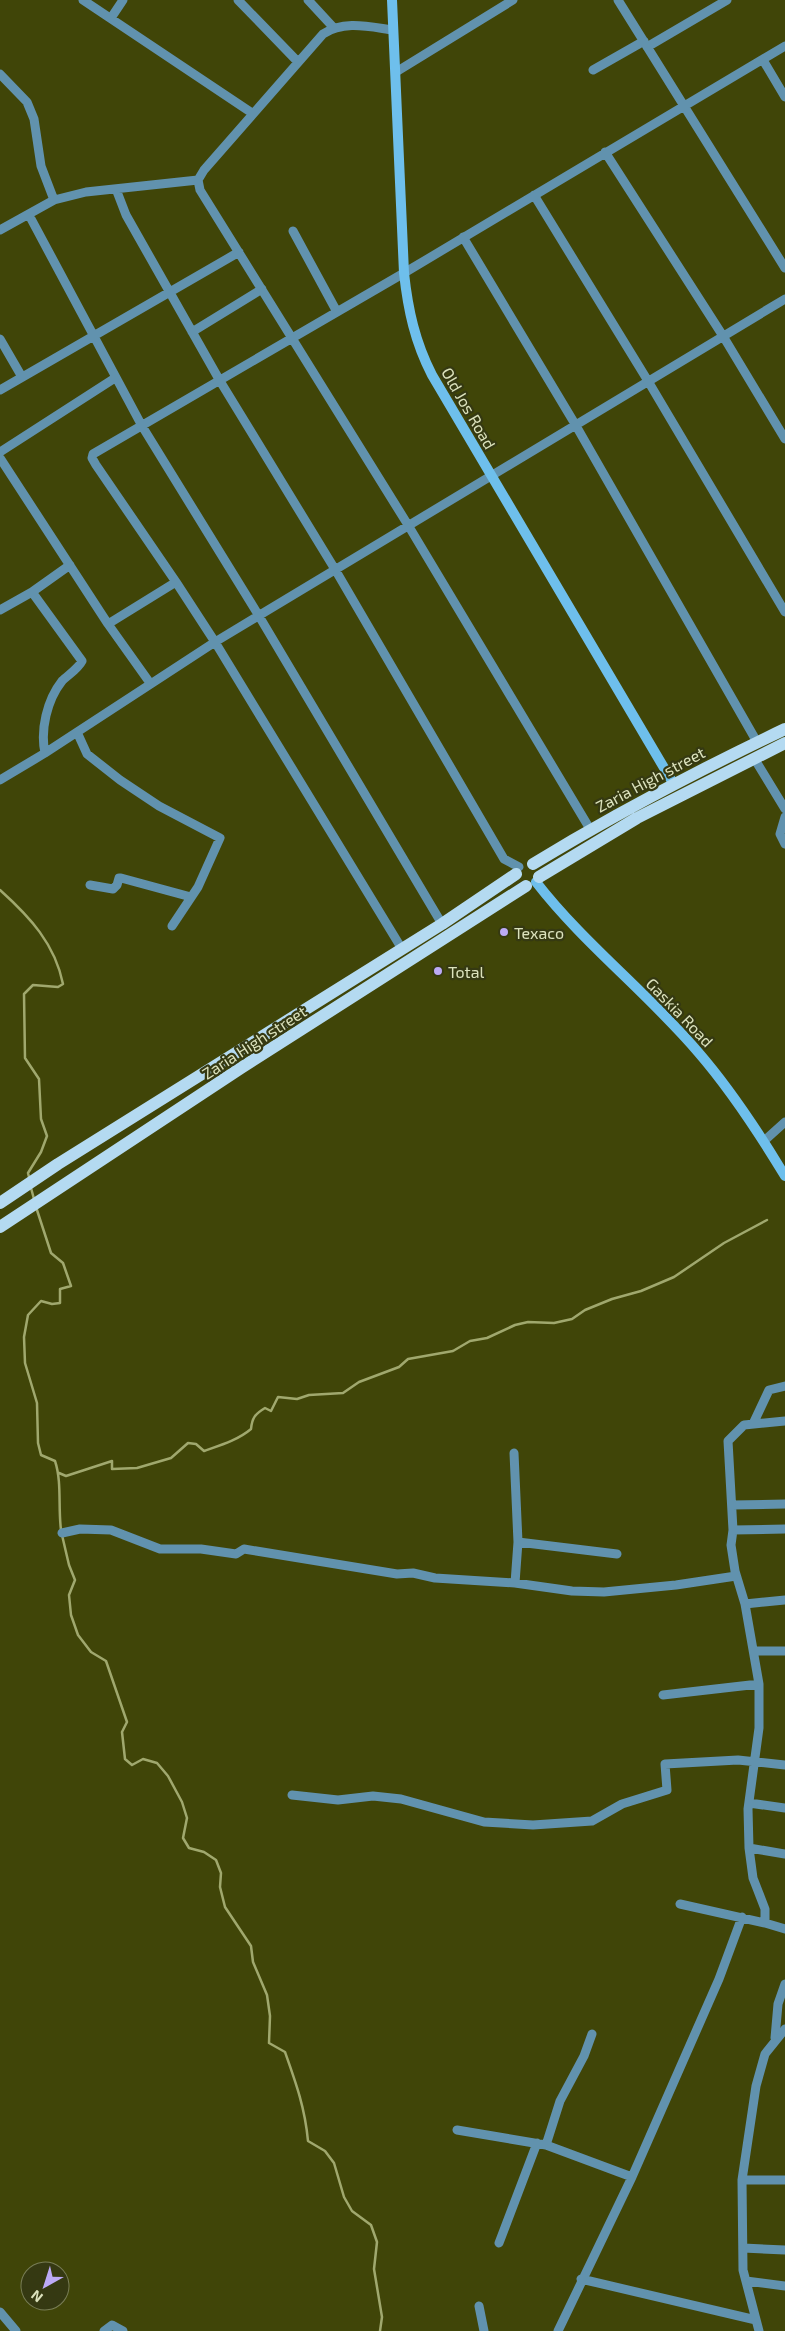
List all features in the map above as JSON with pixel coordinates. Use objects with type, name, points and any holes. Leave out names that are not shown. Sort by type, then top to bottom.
[{"type":"main road","name":"Old Jos Road","points":[[392,0],[404,273],[412,325],[424,358],[491,475],[674,783]]},
{"type":"main road","name":"Zaria High street","points":[[533,864],[590,829],[674,783],[785,729]]},
{"type":"main road","name":"Zaria High street","points":[[1,1226],[240,1068],[637,818],[785,744]]},
{"type":"main road","points":[[525,863],[533,864],[539,872],[534,882],[521,884],[517,871],[525,863]]},
{"type":"main road","name":"Zaria High street","points":[[0,1203],[58,1164],[442,924],[517,871]]},
{"type":"main road","name":"Gaskia Road","points":[[534,882],[574,927],[698,1051],[721,1079],[764,1141],[785,1176]]},
{"type":"street","points":[[83,0],[252,113]]},
{"type":"street","points":[[111,18],[123,0]]},
{"type":"street","points":[[238,0],[298,62]]},
{"type":"street","points":[[308,0],[333,27]]},
{"type":"street","points":[[396,72],[513,0]]},
{"type":"street","points":[[618,0],[785,268]]},
{"type":"street","points":[[593,70],[727,0]]},
{"type":"street","points":[[198,180],[204,170],[252,113],[324,34],[333,27],[349,25],[393,30]]},
{"type":"street","points":[[402,949],[215,642],[92,458],[98,451],[404,273],[785,46]]},
{"type":"street","points":[[763,60],[785,97]]},
{"type":"street","points":[[0,74],[27,102],[34,119],[41,166],[54,200]]},
{"type":"street","points":[[605,152],[723,336],[785,439]]},
{"type":"street","points":[[0,230],[54,200],[86,192],[198,180]]},
{"type":"street","points":[[198,180],[208,204],[294,337],[590,829]]},
{"type":"street","points":[[116,189],[126,215],[220,381],[336,571],[504,859],[517,871]]},
{"type":"street","points":[[534,195],[648,381],[785,612]]},
{"type":"street","points":[[29,215],[92,336],[142,426],[260,616],[442,924]]},
{"type":"street","points":[[293,232],[337,312]]},
{"type":"street","points":[[463,237],[575,424],[757,742]]},
{"type":"street","points":[[0,390],[239,252]]},
{"type":"street","points":[[192,332],[262,289]]},
{"type":"street","points":[[0,780],[45,753],[215,642],[336,571],[408,525],[785,299]]},
{"type":"street","points":[[0,339],[22,377]]},
{"type":"street","points":[[0,452],[115,378]]},
{"type":"street","points":[[0,458],[108,624],[150,683]]},
{"type":"street","points":[[0,610],[32,592],[70,565]]},
{"type":"street","points":[[108,624],[176,582]]},
{"type":"street","points":[[32,592],[82,661],[61,682],[52,701],[44,727],[45,753]]},
{"type":"street","points":[[77,732],[86,754],[120,780],[160,806],[220,838],[198,887],[172,926]]},
{"type":"street","points":[[754,758],[785,809]]},
{"type":"street","points":[[785,817],[780,834],[785,844]]},
{"type":"street","points":[[90,885],[113,889],[117,885],[119,878],[190,897]]},
{"type":"street","points":[[764,1141],[785,1122]]},
{"type":"street","points":[[754,1424],[769,1390],[785,1386]]},
{"type":"street","points":[[766,1923],[765,1909],[753,1878],[749,1848],[749,1803],[759,1728],[759,1684],[745,1604],[736,1576],[731,1545],[733,1530],[728,1441],[744,1425],[785,1421]]},
{"type":"street","points":[[514,1452],[518,1542],[515,1583]]},
{"type":"street","points":[[732,1504],[785,1504]]},
{"type":"street","points":[[62,1533],[80,1529],[111,1530],[160,1549],[201,1549],[236,1554],[244,1549],[397,1574],[413,1573],[435,1578],[515,1583],[572,1591],[604,1592],[676,1586],[736,1576]]},
{"type":"street","points":[[733,1530],[785,1529]]},
{"type":"street","points":[[518,1542],[617,1554]]},
{"type":"street","points":[[745,1604],[785,1600]]},
{"type":"street","points":[[754,1651],[785,1651]]},
{"type":"street","points":[[663,1695],[759,1684]]},
{"type":"street","points":[[292,1795],[338,1800],[373,1796],[400,1798],[484,1822],[504,1824],[576,1823],[592,1821],[622,1804],[667,1790],[665,1764],[754,1760],[785,1765]]},
{"type":"street","points":[[749,1803],[785,1808]]},
{"type":"street","points":[[749,1848],[785,1854]]},
{"type":"street","points":[[680,1904],[742,1917],[785,1930]]},
{"type":"street","points":[[558,2331],[581,2279],[632,2177],[719,1979],[742,1917]]},
{"type":"street","points":[[775,2038],[778,2004],[785,1984]]},
{"type":"street","points":[[759,2331],[743,2270],[742,2180],[756,2086],[765,2054],[775,2038],[785,2029]]},
{"type":"street","points":[[498,2243],[560,2101],[584,2056],[592,2034]]},
{"type":"street","points":[[457,2130],[541,2144],[632,2177]]},
{"type":"street","points":[[742,2180],[785,2180]]},
{"type":"street","points":[[743,2248],[785,2250]]},
{"type":"street","points":[[581,2279],[756,2320]]},
{"type":"street","points":[[746,2282],[785,2286]]},
{"type":"street","points":[[479,2306],[484,2331]]},
{"type":"street","points":[[0,2312],[16,2331]]},
{"type":"street","points":[[104,2331],[112,2325],[123,2331]]},
{"type":"waterway","points":[[0,890],[40,932],[54,956],[63,984],[58,987],[33,985],[24,994],[25,1058],[39,1079],[41,1119],[47,1136],[41,1152],[28,1173],[29,1177]]},
{"type":"waterway","points":[[31,1188],[34,1199]]},
{"type":"waterway","points":[[36,1207],[51,1253],[63,1263],[71,1286],[60,1289],[60,1303],[52,1304],[41,1301],[28,1315],[24,1337],[25,1363],[37,1403],[38,1443],[41,1455],[55,1461],[57,1469],[61,1530]]},
{"type":"waterway","points":[[59,1473],[66,1476],[112,1461],[112,1469],[137,1468],[171,1458],[188,1443],[196,1444],[204,1451],[217,1447],[251,1429],[256,1414],[265,1408],[271,1411],[278,1397],[297,1399],[309,1395],[343,1393],[359,1382],[399,1367],[408,1359],[453,1351],[470,1341],[487,1338],[515,1325],[528,1322],[554,1323],[572,1319],[585,1310],[612,1299],[641,1291],[674,1277],[724,1243],[767,1220]]},
{"type":"waterway","points":[[62,1535],[69,1565],[75,1580],[69,1595],[71,1615],[78,1635],[91,1652],[106,1661],[127,1722],[122,1732],[125,1759],[132,1765],[143,1759],[157,1763],[168,1776],[182,1802],[187,1818],[183,1838],[189,1848],[204,1852],[216,1860],[221,1873],[220,1887],[225,1907],[251,1946],[253,1962],[267,1995],[270,2016],[269,2043],[285,2052],[302,2107],[308,2141],[325,2151],[334,2163],[344,2197],[352,2211],[371,2225],[377,2242],[374,2269],[382,2317],[380,2331]]},
{"type":"place","name":"Texaco","points":[[504,932]]},
{"type":"place","name":"Total","points":[[438,971]]}]
